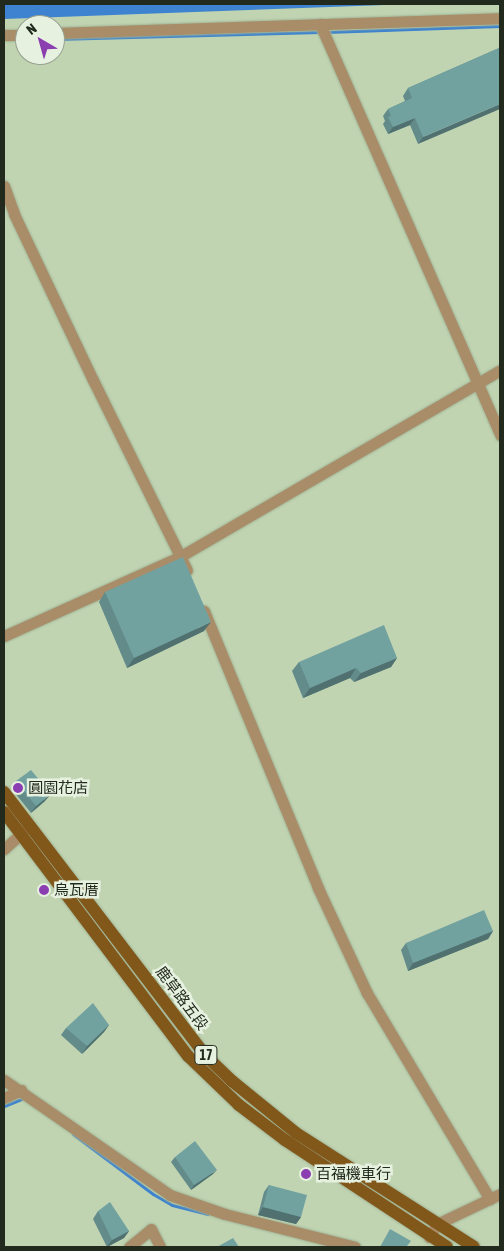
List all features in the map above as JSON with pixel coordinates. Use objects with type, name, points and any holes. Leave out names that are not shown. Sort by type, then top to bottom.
[{"type":"main road","name":"鹿草路五段","points":[[4,792],[25,830],[188,1056],[239,1105],[285,1140],[429,1237],[447,1247]]},
{"type":"main road","name":"鹿草路五段","points":[[4,812],[25,830],[204,1054],[232,1081],[296,1133],[474,1247]]},
{"type":"street","points":[[65,34],[500,18]]},
{"type":"street","points":[[320,24],[500,435]]},
{"type":"street","points":[[4,186],[14,214],[84,363],[181,556],[192,583]]},
{"type":"street","points":[[4,636],[181,556],[500,370]]},
{"type":"street","points":[[200,601],[318,888],[367,993],[495,1196],[437,1224],[429,1237]]},
{"type":"street","points":[[4,849],[25,830]]},
{"type":"street","points":[[4,1080],[170,1195],[225,1214],[356,1247]]},
{"type":"street","points":[[4,1098],[21,1090]]},
{"type":"street","points":[[130,1247],[151,1229],[160,1247]]},
{"type":"water","points":[[4,4],[412,4],[65,17],[65,15],[15,15],[15,19],[4,19]]},
{"type":"building","points":[[499,48],[500,104],[423,137],[415,118],[393,127],[388,117],[391,116],[388,109],[412,98],[408,88]]},
{"type":"building","points":[[183,557],[211,622],[134,658],[105,592]]},
{"type":"building","points":[[384,625],[397,658],[361,673],[356,668],[310,688],[299,662]]},
{"type":"building","points":[[31,770],[51,794],[36,806],[16,781]]},
{"type":"building","points":[[484,910],[493,931],[413,963],[406,943]]},
{"type":"building","points":[[93,1003],[109,1025],[87,1046],[66,1028]]},
{"type":"building","points":[[195,1141],[217,1170],[194,1185],[175,1157]]},
{"type":"building","points":[[269,1185],[307,1195],[301,1217],[263,1207]]},
{"type":"building","points":[[110,1202],[129,1231],[112,1240],[98,1211]]},
{"type":"building","points":[[390,1229],[411,1241],[406,1247],[380,1247]]},
{"type":"building","points":[[233,1238],[239,1247],[217,1247]]},
{"type":"waterway","points":[[326,32],[500,26]]},
{"type":"waterway","points":[[65,39],[320,32]]},
{"type":"waterway","points":[[4,1106],[24,1098]]},
{"type":"waterway","points":[[73,1134],[153,1194],[172,1205],[208,1214]]},
{"type":"place","name":"圓園花店","points":[[18,788]]},
{"type":"place","name":"烏瓦厝","points":[[44,890]]},
{"type":"place","name":"百福機車行","points":[[306,1174]]}]
